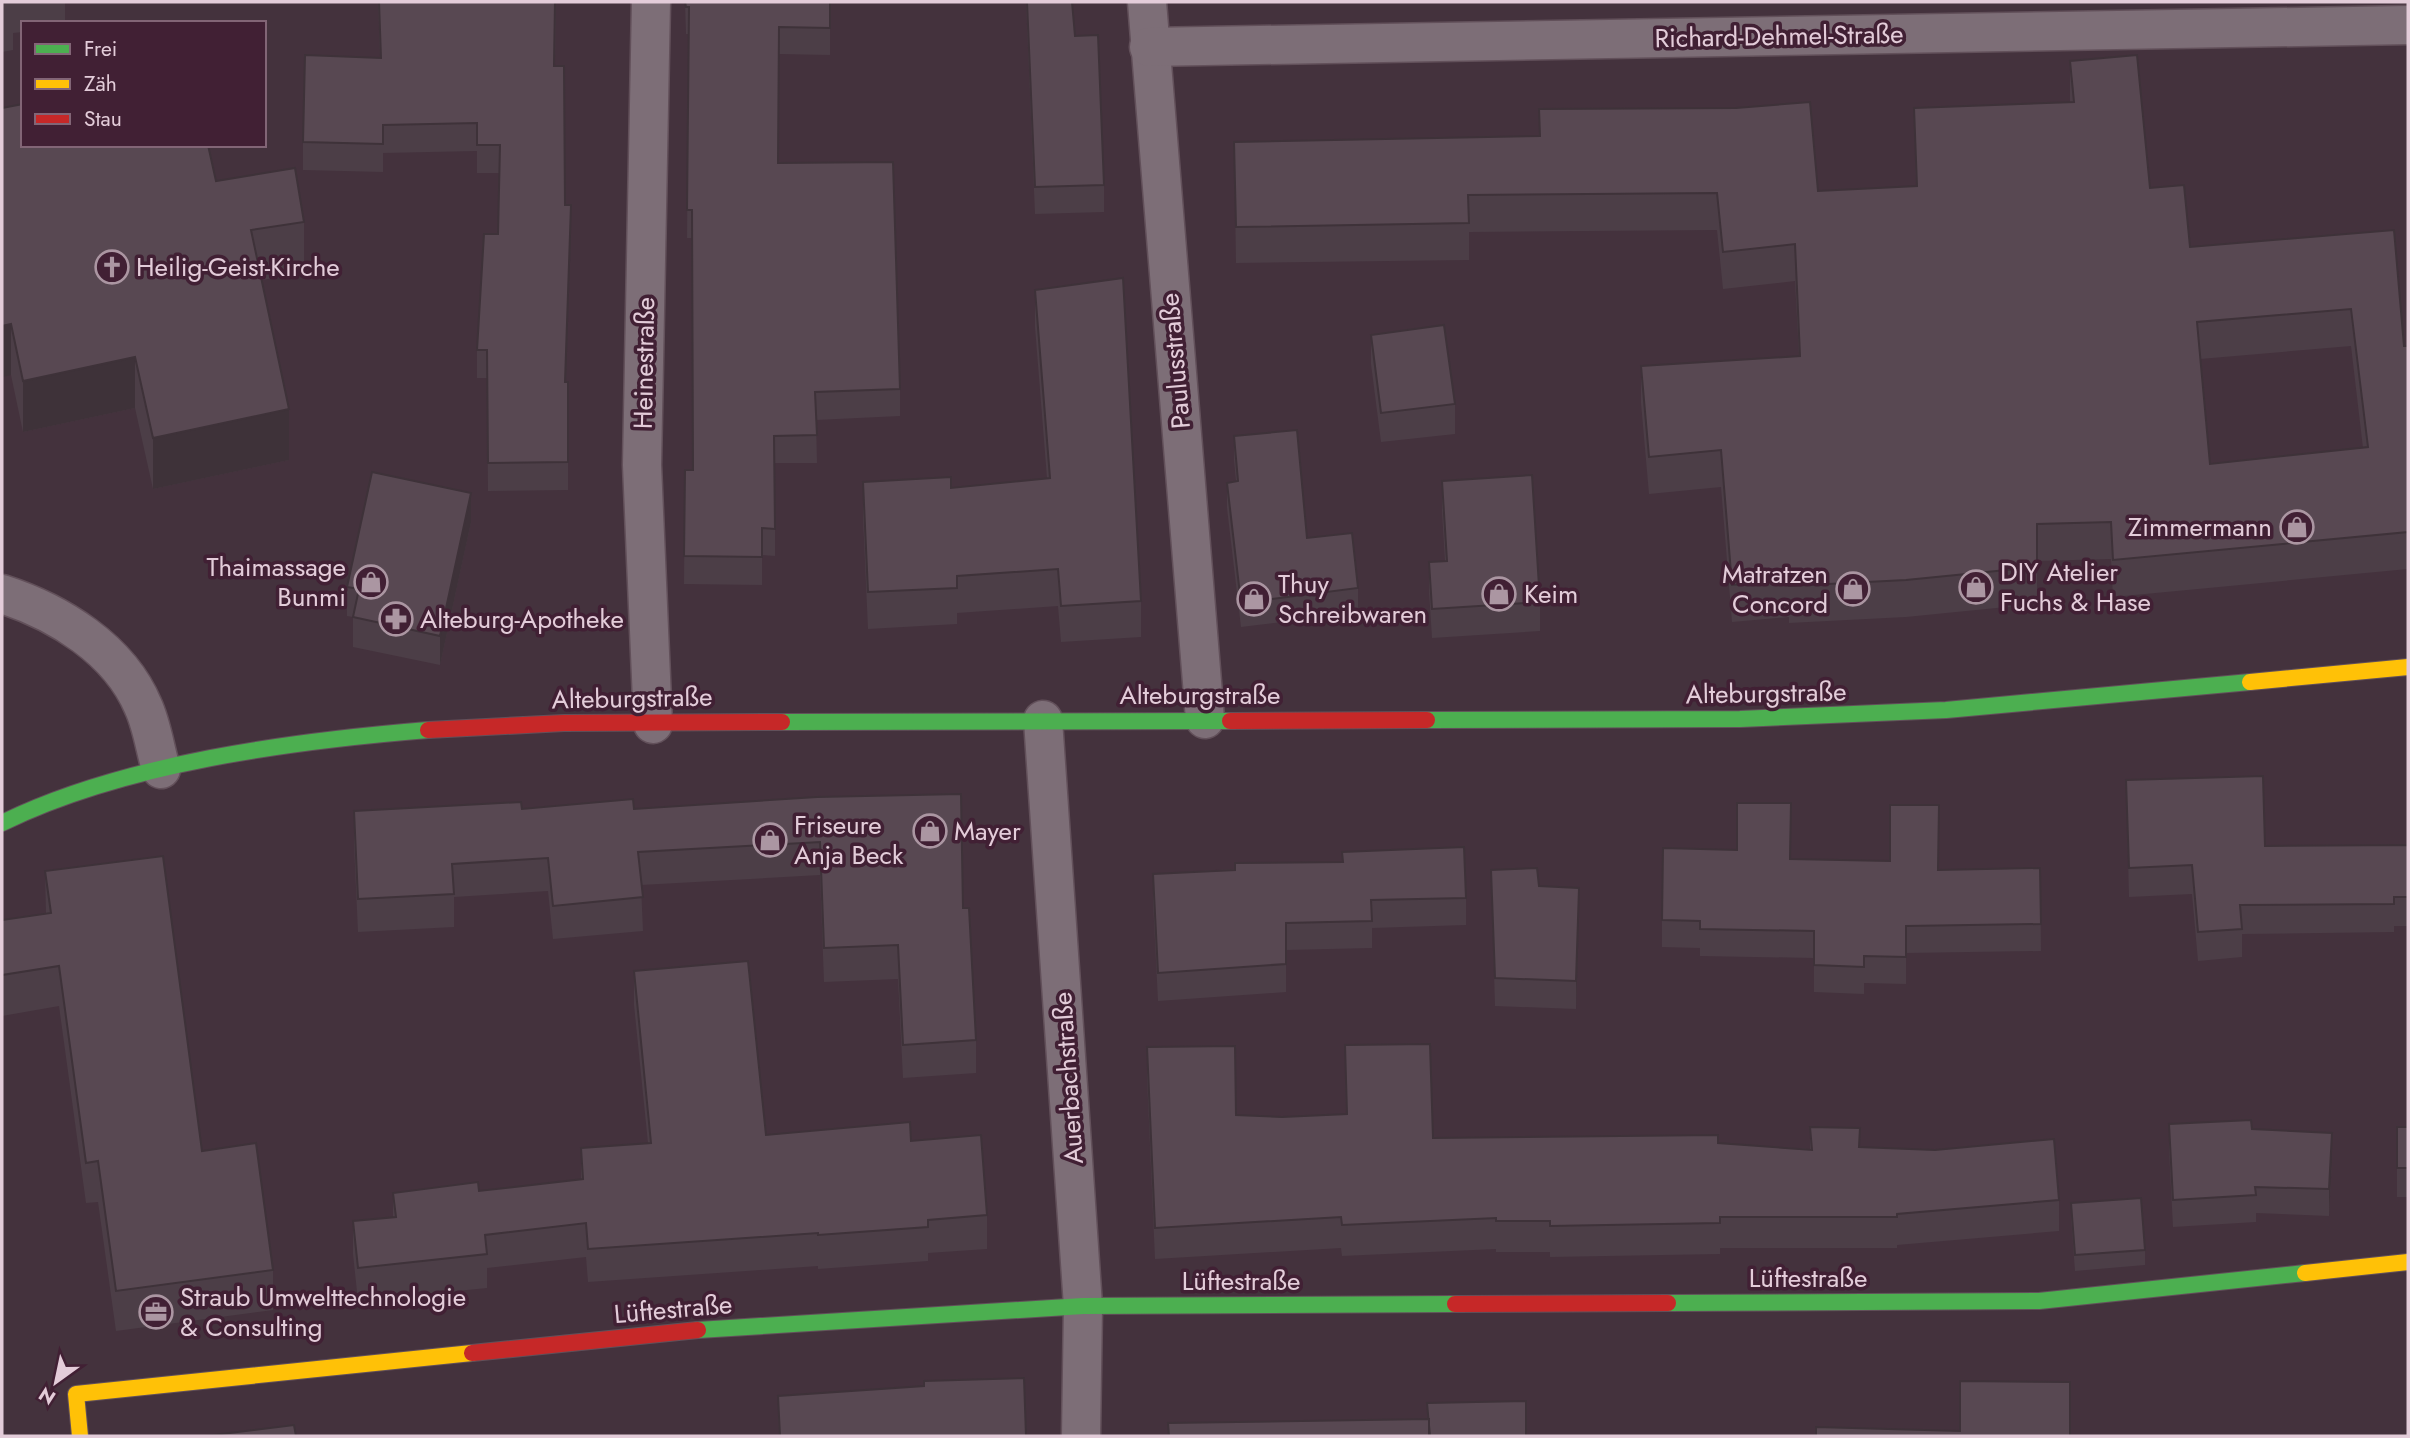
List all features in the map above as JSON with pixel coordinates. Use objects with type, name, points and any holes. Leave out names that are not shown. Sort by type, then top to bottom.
[{"type":"main road","name":"Alteburgstraße","points":[[2,823],[64,797],[161,769],[259,749],[424,729],[564,723],[1740,719],[1868,715],[2408,667]]},
{"type":"main road","name":"Lüftestraße","points":[[80,1436],[76,1394],[670,1332],[1083,1306],[2039,1301],[2408,1262]]},
{"type":"street","name":"Heinestraße","points":[[651,2],[642,465],[653,724]]},
{"type":"street","name":"Paulusstraße","points":[[1147,2],[1205,719]]},
{"type":"street","name":"Richard-Dehmel-Straße","points":[[1149,47],[2408,24]]},
{"type":"street","points":[[2,594],[39,607],[64,621],[110,658],[134,688],[144,707],[161,769]]},
{"type":"street","name":"Auerbachstraße","points":[[1043,720],[1083,1306],[1081,1436]]},
{"type":"building","points":[[379,2],[555,2],[554,66],[564,66],[565,205],[571,205],[565,382],[568,382],[568,462],[488,463],[487,350],[477,350],[484,234],[498,234],[500,145],[477,145],[477,123],[383,125],[383,144],[303,142],[305,55],[381,58]]},
{"type":"building","points":[[685,2],[830,2],[830,28],[779,27],[778,163],[893,162],[900,389],[815,392],[817,435],[774,436],[775,529],[762,528],[762,557],[684,556],[685,470],[693,470],[692,210],[687,210],[689,7],[686,7]]},
{"type":"building","points":[[1027,2],[1072,2],[1075,36],[1098,35],[1104,185],[1035,187]]},
{"type":"building","points":[[2137,55],[2150,188],[2184,185],[2190,247],[2394,230],[2404,346],[2408,346],[2408,532],[2113,560],[2111,522],[2037,524],[2037,567],[1906,580],[1789,586],[1789,580],[1732,585],[1721,450],[1649,457],[1641,366],[1800,356],[1795,244],[1723,252],[1717,193],[1468,195],[1469,223],[1236,227],[1234,142],[1540,136],[1539,109],[1736,108],[1810,102],[1818,191],[1917,186],[1914,108],[2074,102],[2070,61]],"holes":[[[2351,309],[2368,447],[2210,464],[2197,322]]]},
{"type":"building","name":"Heilig-Geist-Kirche","points":[[21,104],[21,147],[208,147],[216,181],[295,168],[304,222],[251,230],[289,409],[153,438],[135,357],[23,381],[11,324],[2,326],[2,108]]},
{"type":"building","points":[[1123,278],[1141,601],[1061,606],[1058,569],[957,576],[957,588],[868,592],[863,482],[951,477],[951,488],[1050,478],[1035,290]]},
{"type":"building","points":[[1444,325],[1455,404],[1381,413],[1371,335]]},
{"type":"building","points":[[1297,430],[1307,538],[1352,533],[1358,588],[1241,603],[1227,483],[1238,481],[1234,436]]},
{"type":"building","points":[[372,472],[471,493],[440,636],[353,617],[359,589],[347,587]]},
{"type":"building","points":[[1532,475],[1540,602],[1432,609],[1429,562],[1447,561],[1442,481]]},
{"type":"building","points":[[2263,776],[2265,846],[2408,845],[2408,897],[2394,897],[2394,904],[2240,905],[2242,929],[2198,932],[2192,865],[2129,868],[2126,780]]},
{"type":"building","points":[[961,794],[963,908],[969,908],[976,1040],[903,1045],[898,945],[824,948],[820,842],[638,852],[643,897],[553,906],[548,858],[452,864],[454,894],[358,899],[354,811],[521,802],[522,809],[633,799],[634,809],[817,797]]},
{"type":"building","points":[[1737,803],[1791,803],[1790,859],[1890,861],[1890,805],[1939,805],[1938,870],[2040,868],[2041,924],[1906,926],[1906,957],[1864,956],[1864,967],[1814,965],[1814,931],[1700,929],[1700,921],[1662,920],[1663,848],[1737,850]]},
{"type":"building","points":[[1464,847],[1466,898],[1371,900],[1372,921],[1286,923],[1286,964],[1158,973],[1153,874],[1235,870],[1235,863],[1343,862],[1342,852]]},
{"type":"building","points":[[163,856],[202,1151],[256,1143],[273,1270],[116,1291],[98,1161],[86,1163],[59,966],[2,975],[2,920],[51,913],[45,871]]},
{"type":"building","points":[[1537,868],[1539,886],[1579,888],[1576,981],[1495,978],[1491,870]]},
{"type":"building","points":[[748,961],[766,1135],[910,1122],[911,1141],[981,1135],[987,1215],[928,1220],[928,1227],[588,1249],[586,1223],[485,1235],[487,1254],[358,1268],[353,1221],[396,1217],[393,1193],[478,1182],[479,1191],[583,1179],[581,1148],[651,1143],[634,971]]},
{"type":"building","points":[[1430,1044],[1433,1138],[1718,1135],[1718,1143],[1812,1150],[1810,1127],[1860,1128],[1859,1147],[1935,1150],[2054,1139],[2059,1200],[1897,1214],[1897,1217],[1720,1217],[1720,1223],[1550,1226],[1550,1221],[1496,1221],[1496,1218],[1342,1225],[1341,1217],[1155,1228],[1147,1047],[1235,1046],[1236,1115],[1282,1117],[1347,1114],[1345,1045]]},
{"type":"building","points":[[2251,1120],[2252,1129],[2332,1133],[2329,1189],[2255,1187],[2256,1195],[2173,1200],[2169,1124]]},
{"type":"building","points":[[2397,1127],[2408,1127],[2408,1168],[2397,1168]]},
{"type":"building","points":[[2141,1198],[2145,1250],[2075,1255],[2071,1203]]},
{"type":"building","points":[[1024,1378],[1026,1436],[780,1436],[778,1396],[924,1386],[924,1381]]},
{"type":"building","points":[[1960,1381],[2070,1382],[2070,1436],[1816,1436],[1816,1427],[1960,1431]]},
{"type":"building","points":[[1526,1401],[1526,1436],[1430,1436],[1427,1403]]},
{"type":"building","points":[[1429,1419],[1429,1436],[1169,1436],[1168,1423]]},
{"type":"building","points":[[294,1425],[296,1436],[205,1436]]},
{"type":"traffic: fast","points":[[1427,720],[1740,719],[1946,710],[2250,682]]},
{"type":"traffic: fast","points":[[782,722],[1230,721]]},
{"type":"traffic: fast","points":[[2,823],[50,802],[155,770],[266,748],[428,730]]},
{"type":"traffic: fast","points":[[1668,1303],[2039,1301],[2305,1273]]},
{"type":"traffic: fast","points":[[698,1330],[1083,1306],[1455,1304]]},
{"type":"traffic: slow","points":[[2250,682],[2408,667]]},
{"type":"traffic: slow","points":[[2305,1273],[2408,1262]]},
{"type":"traffic: slow","points":[[80,1436],[76,1394],[472,1353]]},
{"type":"traffic: jam","points":[[1230,721],[1427,720]]},
{"type":"traffic: jam","points":[[428,730],[564,723],[782,722]]},
{"type":"traffic: jam","points":[[1455,1304],[1668,1303]]},
{"type":"traffic: jam","points":[[472,1353],[698,1330]]},
{"type":"place","name":"Heilig-Geist-Kirche","points":[[112,267]]},
{"type":"place","name":"Zimmermann","points":[[2297,527]]},
{"type":"place","name":"Thaimassage Bunmi","points":[[371,582]]},
{"type":"place","name":"DIY Atelier Fuchs & Hase","points":[[1976,587]]},
{"type":"place","name":"Matratzen Concord","points":[[1853,589]]},
{"type":"place","name":"Keim","points":[[1499,594]]},
{"type":"place","name":"Thuy Schreibwaren","points":[[1254,599]]},
{"type":"place","name":"Alteburg-Apotheke","points":[[396,619]]},
{"type":"place","name":"Mayer","points":[[930,831]]},
{"type":"place","name":"Friseure Anja Beck","points":[[770,840]]},
{"type":"place","name":"Straub Umwelttechnologie & Consulting","points":[[156,1312]]}]
